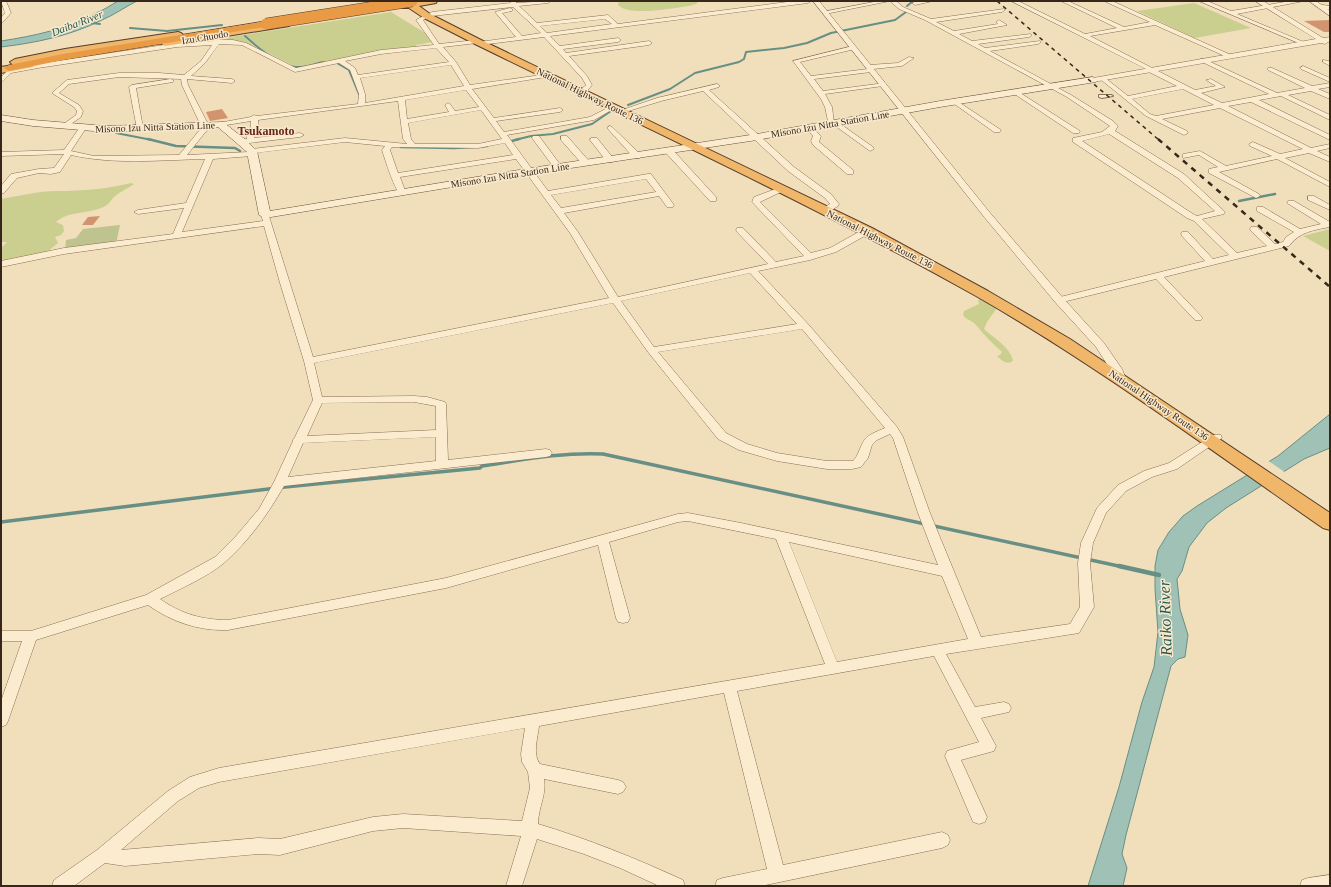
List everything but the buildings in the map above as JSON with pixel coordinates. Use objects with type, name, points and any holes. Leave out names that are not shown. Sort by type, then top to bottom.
[{"type":"highway","points":[[300,17],[381,1]]},
{"type":"highway","points":[[36,60],[410,2],[433,1]]},
{"type":"highway","name":"Izu Chuodo","points":[[3,68],[36,60],[180,35],[410,2]]},
{"type":"highway","name":"Izu Chuodo","points":[[3,68],[216,40],[410,2]]},
{"type":"highway","name":"National Highway Route 136","points":[[410,2],[480,43],[583,91]]},
{"type":"highway","points":[[3,68],[266,24]]},
{"type":"highway","points":[[3,68],[65,52],[180,35]]},
{"type":"highway","name":"National Highway Route 136","points":[[480,43],[917,251],[984,288],[1070,339],[1118,374],[1330,516]]},
{"type":"highway","name":"National Highway Route 136","points":[[698,146],[781,190],[827,209],[990,298],[1118,374]]},
{"type":"highway","name":"National Highway Route 136","points":[[1304,500],[1330,523]]},
{"type":"main road","name":"Misono Izu Nitta Station Line","points":[[267,219],[402,193],[757,137],[955,102],[1093,80]]},
{"type":"main road","name":"Misono Izu Nitta Station Line","points":[[1,118],[33,123],[106,129],[220,124],[249,147]]},
{"type":"main road","points":[[249,147],[267,219]]},
{"type":"street","points":[[3,1],[8,13]]},
{"type":"street","points":[[548,1],[514,3],[430,15],[419,20],[438,46],[454,63],[468,89],[560,211],[615,300],[651,350],[716,431],[729,441],[743,447],[777,457],[827,465],[852,465],[857,464],[862,458],[867,444],[872,438],[893,429]]},
{"type":"street","points":[[1,81],[9,72],[38,66],[216,40],[244,44],[292,70],[381,52],[480,43],[808,1]]},
{"type":"street","points":[[816,1],[870,68],[881,90],[904,111],[983,210],[1059,300],[1100,345],[1118,374]]},
{"type":"street","points":[[826,12],[888,1]]},
{"type":"street","points":[[893,1],[907,10],[952,32],[1053,87],[1111,122],[1114,126],[1110,131],[1096,136],[1076,140],[1190,216],[1197,219],[1235,256]]},
{"type":"street","points":[[907,10],[917,2],[930,1]]},
{"type":"street","points":[[1014,1],[1330,160]]},
{"type":"street","points":[[1064,1],[1124,29]]},
{"type":"street","points":[[1107,1],[1229,56]]},
{"type":"street","points":[[1202,1],[1303,43]]},
{"type":"street","points":[[1258,1],[1326,39],[1330,44]]},
{"type":"street","points":[[1231,13],[1301,1]]},
{"type":"street","points":[[1312,1],[1330,14]]},
{"type":"street","points":[[514,3],[566,55],[589,82],[589,85],[583,91]]},
{"type":"street","points":[[1318,5],[1330,8]]},
{"type":"street","points":[[519,9],[498,12],[520,37]]},
{"type":"street","points":[[930,21],[1002,10]]},
{"type":"street","points":[[1,14],[8,13]]},
{"type":"street","points":[[1,22],[8,13]]},
{"type":"street","points":[[536,25],[607,17],[617,26]]},
{"type":"street","points":[[1131,20],[1145,18]]},
{"type":"street","points":[[1111,23],[1124,21]]},
{"type":"street","points":[[952,32],[1004,24],[1000,22]]},
{"type":"street","points":[[1083,36],[1156,23]]},
{"type":"street","points":[[943,28],[969,24]]},
{"type":"street","points":[[972,43],[1029,35]]},
{"type":"street","points":[[559,48],[627,39]]},
{"type":"street","points":[[1093,80],[1326,39]]},
{"type":"street","points":[[139,128],[132,87],[184,78],[203,62],[216,40]]},
{"type":"street","points":[[984,50],[1038,42]]},
{"type":"street","points":[[566,55],[649,43]]},
{"type":"street","points":[[853,48],[796,61],[820,92],[834,124],[870,148]]},
{"type":"street","points":[[1010,53],[1033,49]]},
{"type":"street","points":[[995,56],[1003,55]]},
{"type":"street","points":[[810,78],[870,68],[900,65],[911,58]]},
{"type":"street","points":[[1202,60],[1330,118]]},
{"type":"street","points":[[340,61],[354,69],[362,94],[361,105]]},
{"type":"street","points":[[356,77],[454,63]]},
{"type":"street","points":[[1303,68],[1330,80]]},
{"type":"street","points":[[1270,70],[1330,97]]},
{"type":"street","points":[[65,126],[78,116],[80,111],[77,106],[55,93],[67,82],[121,75],[159,75],[232,81]]},
{"type":"street","points":[[220,124],[254,117],[361,105],[468,89],[546,75]]},
{"type":"street","points":[[181,158],[206,124],[185,85],[184,78]]},
{"type":"street","points":[[1102,78],[1148,115],[1184,133]]},
{"type":"street","points":[[1194,92],[1222,86],[1209,80]]},
{"type":"street","points":[[1155,118],[1330,85]]},
{"type":"street","points":[[677,86],[687,92]]},
{"type":"street","points":[[249,147],[345,136],[390,144],[413,146],[478,146],[505,137],[592,119],[620,109],[704,88],[718,86]]},
{"type":"street","points":[[1127,98],[1185,87]]},
{"type":"street","points":[[704,88],[791,169],[828,196],[835,204],[827,209]]},
{"type":"street","points":[[820,92],[881,90]]},
{"type":"street","points":[[838,97],[881,90]]},
{"type":"street","points":[[1015,92],[1076,131]]},
{"type":"street","points":[[1102,97],[1101,96],[1111,96]]},
{"type":"street","points":[[401,99],[407,139],[413,146]]},
{"type":"street","points":[[1253,100],[1330,138]]},
{"type":"street","points":[[955,102],[996,130]]},
{"type":"street","points":[[448,105],[453,113]]},
{"type":"street","points":[[405,121],[483,108]]},
{"type":"street","points":[[492,120],[560,110]]},
{"type":"street","points":[[249,147],[251,135],[255,130],[254,117]]},
{"type":"street","points":[[1,191],[14,176],[39,171],[51,172],[57,170],[82,128]]},
{"type":"street","points":[[610,128],[637,156]]},
{"type":"street","points":[[810,128],[817,136],[815,141],[816,143],[850,172]]},
{"type":"street","points":[[1110,131],[1181,176],[1221,212],[1197,219]]},
{"type":"street","points":[[1,154],[67,153],[113,159],[210,157],[300,135]]},
{"type":"street","points":[[536,138],[558,168]]},
{"type":"street","points":[[564,138],[586,163]]},
{"type":"street","points":[[594,140],[610,160]]},
{"type":"street","points":[[390,144],[386,150],[402,193]]},
{"type":"street","points":[[1253,144],[1330,185]]},
{"type":"street","points":[[1256,196],[1212,172],[1330,146]]},
{"type":"street","points":[[669,151],[713,199]]},
{"type":"street","points":[[1186,156],[1200,153],[1226,169]]},
{"type":"street","points":[[395,176],[519,156]]},
{"type":"street","points":[[176,236],[188,205],[210,157]]},
{"type":"street","points":[[547,193],[648,176],[670,205]]},
{"type":"street","points":[[781,190],[755,200],[810,257]]},
{"type":"street","points":[[560,211],[661,193]]},
{"type":"street","points":[[1311,198],[1330,208]]},
{"type":"street","points":[[1291,203],[1329,225]]},
{"type":"street","points":[[138,212],[188,205]]},
{"type":"street","points":[[1260,209],[1300,232]]},
{"type":"street","points":[[1,264],[64,251],[176,236],[267,219],[284,283],[309,361],[318,400],[298,440],[280,482],[263,512],[240,539],[219,560],[150,599],[31,636],[1,636]]},
{"type":"street","points":[[1059,300],[1286,244],[1289,238],[1300,232],[1329,225]]},
{"type":"street","points":[[1254,229],[1273,247]]},
{"type":"street","points":[[740,230],[774,265]]},
{"type":"street","points":[[309,361],[615,300],[810,257],[833,250],[867,231]]},
{"type":"street","points":[[1185,234],[1211,262]]},
{"type":"street","points":[[752,270],[806,326],[893,429],[898,437],[947,572],[977,644]]},
{"type":"street","points":[[1158,275],[1198,318]]},
{"type":"street","points":[[651,350],[806,326]]},
{"type":"street","points":[[318,400],[427,400],[441,404],[442,464]]},
{"type":"street","points":[[298,440],[441,433]]},
{"type":"street","points":[[60,886],[102,855],[173,796],[195,782],[219,775],[937,650],[1074,629],[1087,607],[1084,563],[1087,543],[1101,511],[1122,488],[1148,474],[1172,466],[1219,442]]},
{"type":"street","points":[[280,482],[546,453]]},
{"type":"street","points":[[150,599],[159,607],[196,623],[215,626],[228,625],[446,583],[678,518],[688,517],[741,527],[947,572]]},
{"type":"street","points":[[781,536],[833,668]]},
{"type":"street","points":[[602,539],[623,618]]},
{"type":"street","points":[[1,721],[31,636]]},
{"type":"street","points":[[937,650],[989,746],[952,756],[979,817]]},
{"type":"street","points":[[729,687],[777,875]]},
{"type":"street","points":[[971,714],[1004,708]]},
{"type":"street","points":[[514,886],[529,839],[530,816],[538,788],[535,770],[529,762],[528,754],[533,720]]},
{"type":"street","points":[[535,770],[618,787]]},
{"type":"street","points":[[102,855],[125,858],[258,846],[280,847],[373,824],[403,821],[529,829],[591,849],[625,862],[677,886]]},
{"type":"street","points":[[723,886],[942,840]]},
{"type":"street","points":[[1308,886],[1330,883]]},
{"type":"green space","points":[[619,1],[699,1],[696,4],[689,6],[663,10],[641,11],[624,9],[618,5]]},
{"type":"green space","points":[[1194,3],[1251,28],[1195,38],[1137,11]]},
{"type":"green space","points":[[391,12],[427,34],[433,42],[416,45],[417,47],[294,66],[260,49],[248,38],[245,38],[256,48],[248,44],[224,38]]},
{"type":"green space","points":[[131,183],[134,184],[120,192],[105,206],[95,210],[72,214],[61,218],[56,222],[63,225],[64,231],[61,235],[55,237],[58,243],[47,252],[1,261],[1,248],[7,242],[1,242],[1,199],[50,191],[76,191],[113,187]]},
{"type":"green space","points":[[120,225],[116,244],[65,250],[66,240],[76,238],[83,229]]},
{"type":"green space","points":[[1330,229],[1330,251],[1303,236]]},
{"type":"green space","points":[[978,300],[986,300],[997,308],[984,329],[1002,344],[1012,356],[1013,361],[1009,363],[997,356],[1002,352],[974,323],[963,315],[964,311],[979,304]]},
{"type":"water","name":"Daiba River","points":[[118,1],[137,1],[90,26],[65,35],[1,47],[1,41],[26,37],[62,28],[85,19]]},
{"type":"water","name":"Raiko River","points":[[1330,414],[1330,448],[1304,459],[1226,508],[1207,523],[1189,547],[1182,571],[1177,579],[1180,609],[1188,635],[1185,657],[1178,659],[1171,666],[1126,835],[1122,854],[1127,868],[1123,886],[1088,886],[1119,787],[1142,702],[1154,667],[1158,632],[1155,566],[1158,550],[1169,532],[1183,516],[1278,456]]},
{"type":"pier","points":[[1267,460],[1286,473],[1267,486],[1247,472]]},
{"type":"waterway","points":[[907,6],[913,1]]},
{"type":"waterway","points":[[628,105],[670,89],[695,73],[739,62],[744,59],[746,52],[784,48],[807,43],[831,33],[895,20],[906,12]]},
{"type":"waterway","name":"Daiba River","points":[[92,23],[100,24]]},
{"type":"waterway","points":[[130,28],[167,31],[222,25]]},
{"type":"waterway","points":[[245,36],[268,55],[281,63],[295,67],[302,67],[323,62]]},
{"type":"waterway","points":[[335,62],[349,70],[359,94]]},
{"type":"waterway","points":[[519,139],[531,136],[553,134],[592,124],[611,111]]},
{"type":"waterway","points":[[116,133],[152,140]]},
{"type":"waterway","points":[[148,139],[152,140]]},
{"type":"waterway","points":[[508,142],[519,139]]},
{"type":"waterway","points":[[515,140],[519,139]]},
{"type":"waterway","points":[[152,140],[176,146],[235,148],[240,151]]},
{"type":"waterway","points":[[401,147],[454,148],[487,146]]},
{"type":"waterway","points":[[1239,201],[1275,194]]},
{"type":"waterway","points":[[1,522],[285,487],[480,468],[482,466],[542,457],[572,454],[603,454],[1123,567]]},
{"type":"waterway","name":"Raiko River","points":[[1119,566],[1159,575]]},
{"type":"railway","points":[[997,1],[1159,140]]},
{"type":"railway","points":[[1158,139],[1330,287]]},
{"type":"district","name":"Tsukamoto","points":[[266,131]]}]
